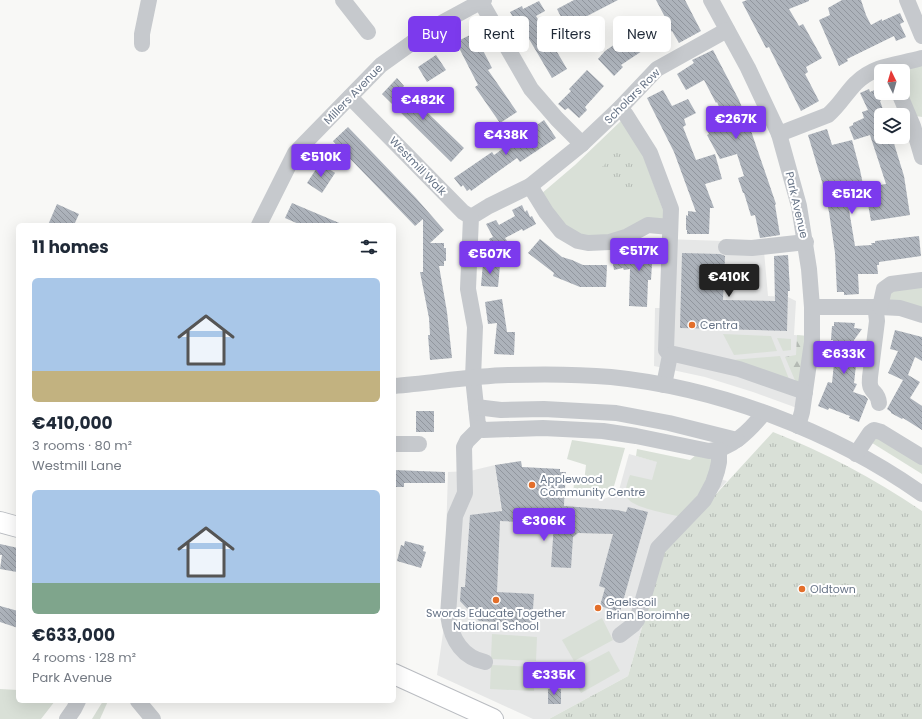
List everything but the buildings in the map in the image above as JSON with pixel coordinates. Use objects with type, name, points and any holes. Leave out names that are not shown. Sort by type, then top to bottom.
[{"type":"main road","points":[[0,522],[16,526]]},
{"type":"main road","points":[[396,675],[493,719]]},
{"type":"street","points":[[142,44],[142,34],[148,0]]},
{"type":"street","points":[[343,0],[368,32]]},
{"type":"street","points":[[908,0],[922,36]]},
{"type":"street","points":[[483,1],[531,90],[582,144]]},
{"type":"street","name":"Millers Avenue","points":[[260,223],[295,154],[381,64],[434,27],[483,1]]},
{"type":"street","name":"Park Avenue","points":[[714,1],[727,30],[764,100],[779,134],[794,184],[806,242],[812,307],[812,342],[802,412],[798,426]]},
{"type":"street","name":"Scholars Row","points":[[471,217],[489,206],[530,186],[582,144],[620,108],[657,69],[727,30]]},
{"type":"street","points":[[902,64],[922,58]]},
{"type":"street","points":[[779,134],[828,115],[858,81],[866,75],[874,72]]},
{"type":"street","name":"Westmill Walk","points":[[350,97],[463,212],[471,217]]},
{"type":"street","points":[[903,100],[917,124],[922,157]]},
{"type":"street","points":[[620,108],[650,153],[671,209],[666,350],[670,355],[664,385]]},
{"type":"street","points":[[530,186],[546,212],[561,231],[578,241],[588,243],[610,242],[626,237],[648,225],[670,227]]},
{"type":"street","points":[[471,217],[468,289],[475,327],[473,378],[480,428]]},
{"type":"street","points":[[726,247],[752,248],[806,242]]},
{"type":"street","points":[[879,403],[879,397],[872,390],[870,385],[877,307],[882,293],[887,286],[922,280]]},
{"type":"street","points":[[812,307],[900,308],[922,315]]},
{"type":"street","points":[[670,355],[674,354],[739,369],[805,392]]},
{"type":"street","points":[[396,386],[507,375],[611,377],[664,385],[708,395],[764,413],[798,426],[856,454],[922,494]]},
{"type":"street","points":[[476,407],[501,410],[544,408],[616,413],[669,423],[737,440]]},
{"type":"street","points":[[480,428],[487,431],[543,428],[603,431],[636,436],[697,449],[719,450],[737,440],[764,413]]},
{"type":"street","points":[[480,428],[467,441],[464,447],[465,493],[455,516],[448,615],[450,629],[454,639],[470,657],[475,660],[485,662]]},
{"type":"street","points":[[856,454],[870,433],[874,430],[881,432],[922,457]]},
{"type":"street","points":[[396,444],[419,444]]},
{"type":"street","points":[[620,635],[634,625],[637,620],[658,548],[704,500],[713,483],[717,471],[719,450]]},
{"type":"street","points":[[67,719],[77,703]]},
{"type":"shaded area","points":[[665,239],[724,241],[763,240],[768,296],[788,297],[796,301],[794,335],[807,336],[797,408],[705,377],[654,366],[655,308],[662,308]]},
{"type":"shaded area","points":[[629,454],[727,481],[664,551],[628,676],[549,719],[533,719],[437,675],[443,633],[448,472],[470,471],[495,465],[503,521],[553,524],[555,506],[564,506],[565,498],[603,499],[615,495],[619,490]]},
{"type":"green space","points":[[922,63],[922,117],[916,116],[908,100],[910,100],[910,67]]},
{"type":"green space","points":[[623,119],[636,136],[666,218],[617,235],[604,237],[580,234],[565,226],[541,194],[575,165]]},
{"type":"green space","points":[[620,147],[626,150],[632,158],[635,170],[638,191],[631,199],[599,170],[608,161],[606,157]]},
{"type":"green space","points":[[922,285],[922,309],[889,300],[889,291]]},
{"type":"green space","points":[[723,334],[771,336],[777,351],[734,355]]},
{"type":"green space","points":[[797,335],[807,336],[801,384],[797,385],[785,357],[796,355]]},
{"type":"green space","points":[[777,338],[791,339],[791,350],[783,351]]},
{"type":"green space","points":[[780,356],[789,379],[732,360]]},
{"type":"green space","points":[[773,432],[850,467],[922,511],[922,719],[549,719],[628,676],[664,551]]},
{"type":"green space","points":[[877,437],[922,464],[922,474],[869,441]]},
{"type":"green space","points":[[572,440],[625,448],[612,493],[573,496],[574,483],[584,482],[586,465],[567,459]]},
{"type":"green space","points":[[637,449],[690,460],[696,455],[715,458],[711,477],[682,517],[643,507],[630,501],[627,497],[626,489],[630,475],[652,480],[657,462],[636,456]]},
{"type":"green space","points":[[602,618],[613,640],[574,661],[562,640]]},
{"type":"green space","points":[[492,634],[537,637],[536,661],[491,659]]},
{"type":"green space","points":[[609,651],[620,671],[581,693],[569,672]]},
{"type":"green space","points":[[491,665],[535,667],[534,691],[490,689]]},
{"type":"green space","points":[[0,689],[16,690],[16,703],[53,703],[41,719],[0,719]]},
{"type":"green space","points":[[102,703],[107,703],[100,719],[92,719]]},
{"type":"place","name":"Centra","points":[[692,325]]},
{"type":"place","name":"Applewood Community Centre","points":[[532,485]]},
{"type":"place","name":"Oldtown","points":[[802,589]]},
{"type":"place","name":"Swords Educate Together National School","points":[[496,600]]},
{"type":"place","name":"Gaelscoil Brian Boroimhe","points":[[598,608]]}]
